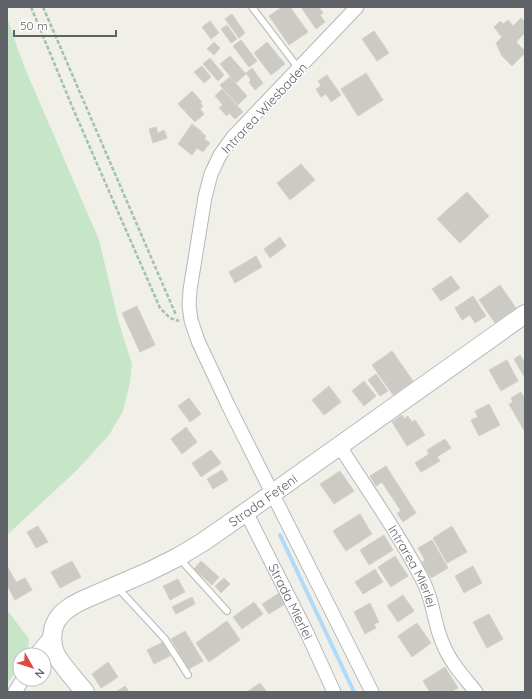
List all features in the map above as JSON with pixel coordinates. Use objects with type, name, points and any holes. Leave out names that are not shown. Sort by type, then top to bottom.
[{"type":"street","name":"Intrarea Wiesbaden","points":[[357,7],[233,137],[220,155],[211,174],[204,197],[189,305],[191,320],[198,341],[228,405],[274,493],[372,692]]},
{"type":"street","name":"Strada Fețeni","points":[[52,635],[54,625],[60,616],[68,609],[83,600],[178,557],[203,542],[525,314]]},
{"type":"street","name":"Intrarea Mierlei","points":[[339,445],[412,561],[429,596],[442,644],[451,660],[476,692]]},
{"type":"street","name":"Strada Mierlei","points":[[246,512],[307,633],[334,692]]},
{"type":"street","points":[[41,647],[52,635]]},
{"type":"street","points":[[52,635],[52,644],[55,654],[85,692]]},
{"type":"lane","points":[[252,7],[299,69]]},
{"type":"lane","points":[[178,557],[227,611]]},
{"type":"lane","points":[[115,586],[165,639],[188,675]]},
{"type":"path","points":[[31,7],[74,111],[160,308],[170,318],[179,321],[191,320]]},
{"type":"green space","points":[[7,18],[24,66],[99,240],[119,323],[132,364],[130,383],[123,411],[109,435],[77,470],[7,535]]},
{"type":"green space","points":[[7,610],[29,639],[28,647],[12,647],[12,677],[7,683]]},
{"type":"building","points":[[282,7],[290,7],[308,32],[289,45],[269,16]]},
{"type":"building","points":[[301,7],[319,7],[323,13],[320,15],[325,22],[316,29]]},
{"type":"building","points":[[232,14],[245,33],[239,38],[225,19]]},
{"type":"building","points":[[521,18],[525,22],[525,33],[516,42],[525,51],[525,53],[512,66],[502,56],[496,43],[502,37],[494,27],[500,21],[503,24],[508,20],[513,26]]},
{"type":"building","points":[[210,21],[219,33],[211,39],[202,27]]},
{"type":"building","points":[[227,25],[237,39],[231,43],[221,29]]},
{"type":"building","points":[[374,31],[389,53],[377,61],[362,39]]},
{"type":"building","points":[[241,40],[257,61],[249,67],[233,46]]},
{"type":"building","points":[[214,42],[220,48],[214,55],[207,49]]},
{"type":"building","points":[[267,42],[285,64],[271,75],[254,53]]},
{"type":"building","points":[[230,56],[246,74],[236,83],[220,64]]},
{"type":"building","points":[[210,58],[224,75],[218,81],[203,64]]},
{"type":"building","points":[[202,66],[211,77],[204,83],[194,72]]},
{"type":"building","points":[[252,68],[263,83],[255,90],[249,82],[251,80],[246,73]]},
{"type":"building","points":[[366,73],[383,100],[358,116],[341,89]]},
{"type":"building","points":[[327,75],[341,95],[331,102],[326,94],[321,97],[316,89],[321,86],[318,81]]},
{"type":"building","points":[[230,77],[247,96],[238,105],[220,85]]},
{"type":"building","points":[[222,89],[243,112],[235,119],[229,113],[227,116],[219,108],[223,105],[215,96]]},
{"type":"building","points":[[192,91],[202,102],[200,103],[203,106],[200,109],[204,114],[195,122],[178,104]]},
{"type":"building","points":[[192,124],[206,136],[204,139],[210,143],[203,152],[197,148],[192,155],[178,144]]},
{"type":"building","points":[[156,127],[158,133],[164,130],[167,138],[153,143],[149,129]]},
{"type":"building","points":[[301,164],[315,180],[290,200],[277,183]]},
{"type":"building","points":[[467,192],[489,216],[460,243],[437,219]]},
{"type":"building","points":[[280,237],[286,246],[270,258],[264,249]]},
{"type":"building","points":[[256,256],[262,267],[235,283],[229,272]]},
{"type":"building","points":[[451,276],[460,288],[441,301],[432,289]]},
{"type":"building","points":[[500,285],[516,308],[495,323],[479,300]]},
{"type":"building","points":[[473,296],[486,316],[475,323],[470,315],[462,320],[455,308]]},
{"type":"building","points":[[137,306],[155,345],[140,352],[122,313]]},
{"type":"building","points":[[392,351],[413,381],[393,395],[372,365]]},
{"type":"building","points":[[520,355],[525,363],[525,378],[514,359]]},
{"type":"building","points":[[507,360],[518,381],[501,391],[489,370]]},
{"type":"building","points":[[376,374],[388,391],[380,396],[368,380]]},
{"type":"building","points":[[364,381],[376,396],[364,406],[352,391]]},
{"type":"building","points":[[329,386],[341,402],[324,415],[312,400]]},
{"type":"building","points":[[521,392],[523,396],[525,395],[525,432],[509,404],[513,402],[511,398]]},
{"type":"building","points":[[189,398],[201,414],[190,422],[178,406]]},
{"type":"building","points":[[489,404],[500,425],[479,436],[471,420],[478,417],[475,411]]},
{"type":"building","points":[[402,415],[404,419],[408,416],[412,422],[415,420],[425,435],[407,446],[392,422]]},
{"type":"building","points":[[186,427],[197,442],[182,454],[171,439]]},
{"type":"building","points":[[445,439],[451,448],[437,457],[440,461],[421,472],[415,463],[429,454],[427,450]]},
{"type":"building","points":[[211,450],[221,463],[201,477],[192,463]]},
{"type":"building","points":[[386,466],[416,513],[403,522],[397,513],[401,511],[382,482],[376,486],[370,476]]},
{"type":"building","points":[[222,470],[228,480],[213,489],[207,479]]},
{"type":"building","points":[[340,471],[354,491],[334,504],[320,484]]},
{"type":"building","points":[[360,514],[372,534],[346,551],[333,531]]},
{"type":"building","points":[[38,526],[48,542],[36,548],[27,532]]},
{"type":"building","points":[[452,526],[467,552],[447,563],[433,538]]},
{"type":"building","points":[[384,535],[393,550],[369,565],[360,550]]},
{"type":"building","points":[[432,540],[448,568],[431,578],[422,562],[425,560],[418,548]]},
{"type":"building","points":[[395,556],[408,576],[391,587],[378,567]]},
{"type":"building","points":[[72,561],[81,577],[60,588],[51,572]]},
{"type":"building","points":[[201,561],[219,577],[212,585],[194,569]]},
{"type":"building","points":[[7,566],[16,582],[25,578],[32,590],[15,600],[7,585]]},
{"type":"building","points":[[473,566],[482,583],[464,593],[455,576]]},
{"type":"building","points":[[375,569],[383,582],[363,594],[355,582]]},
{"type":"building","points":[[224,578],[230,584],[221,593],[215,586]]},
{"type":"building","points":[[178,579],[185,592],[170,600],[163,586]]},
{"type":"building","points":[[281,592],[288,602],[269,614],[262,604]]},
{"type":"building","points":[[403,595],[414,611],[398,622],[387,606]]},
{"type":"building","points":[[192,597],[195,604],[176,614],[172,607]]},
{"type":"building","points":[[254,602],[263,614],[242,629],[233,617]]},
{"type":"building","points":[[370,603],[379,622],[374,624],[376,628],[365,634],[354,612]]},
{"type":"building","points":[[489,614],[503,639],[487,648],[473,622]]},
{"type":"building","points":[[227,621],[240,640],[209,662],[196,643]]},
{"type":"building","points":[[417,623],[431,643],[412,657],[398,636]]},
{"type":"building","points":[[185,631],[203,661],[189,669],[171,639]]},
{"type":"building","points":[[163,642],[170,656],[154,664],[147,650]]},
{"type":"building","points":[[108,662],[118,677],[101,688],[92,674]]},
{"type":"building","points":[[445,667],[458,688],[451,692],[430,692],[423,681]]},
{"type":"building","points":[[260,683],[267,692],[247,692]]},
{"type":"building","points":[[125,686],[129,692],[116,692]]},
{"type":"waterway","points":[[280,535],[354,692]]}]
